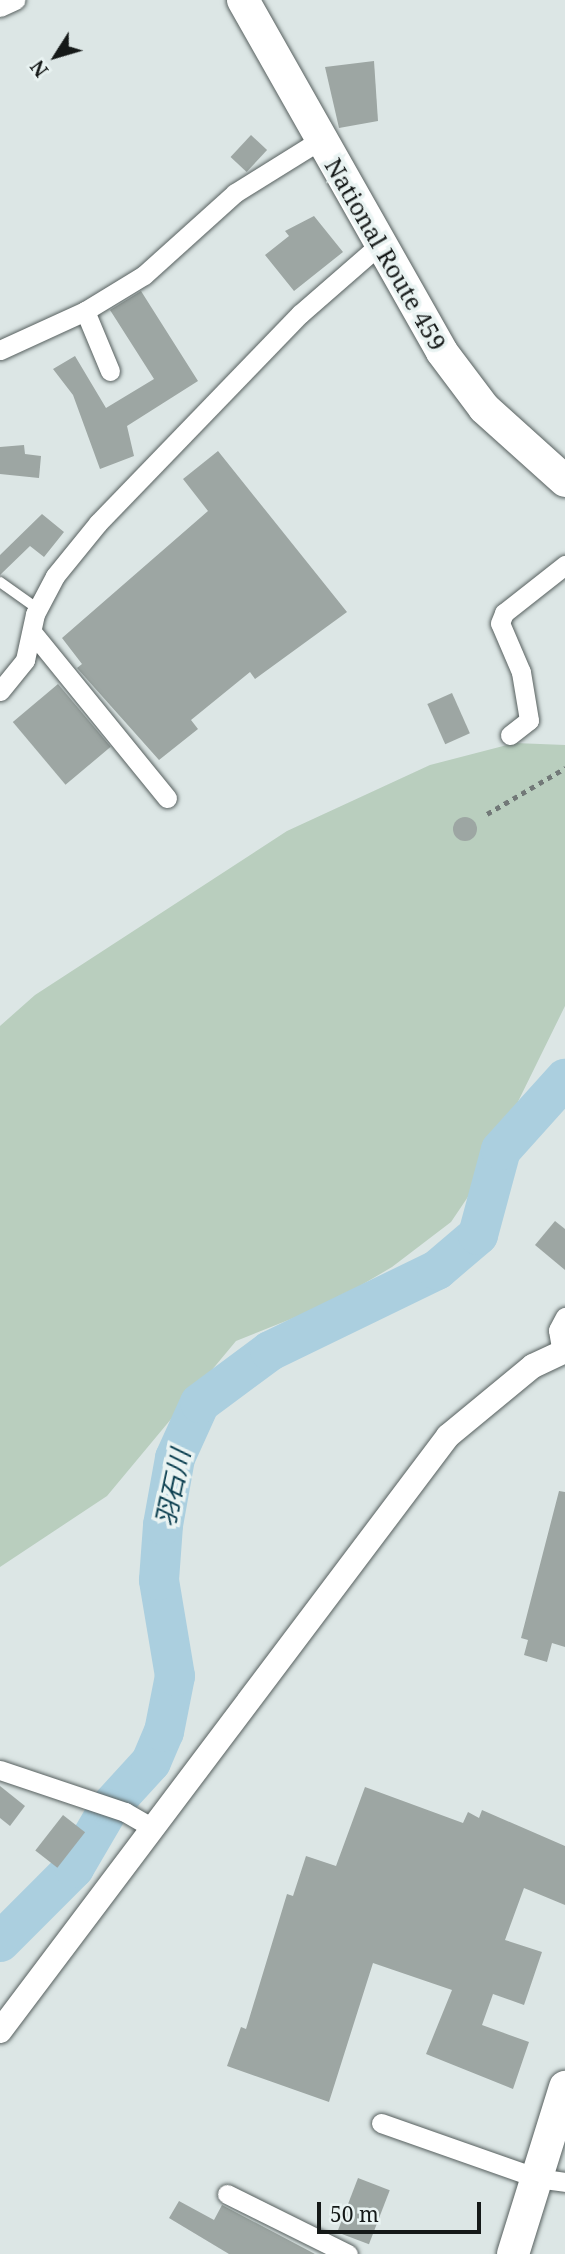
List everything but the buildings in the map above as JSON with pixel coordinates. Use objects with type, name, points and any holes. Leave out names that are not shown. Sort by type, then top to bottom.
[{"type":"highway","name":"National Route 459","points":[[243,0],[378,246],[484,408],[565,481]]},
{"type":"highway","points":[[513,2254],[551,2180],[565,2087]]},
{"type":"street","points":[[0,7],[15,0]]},
{"type":"street","points":[[0,350],[85,311],[144,275],[235,193],[320,140]]},
{"type":"street","points":[[0,691],[25,660],[38,609],[55,576],[98,523],[179,436],[300,314],[378,246]]},
{"type":"street","points":[[85,311],[110,371]]},
{"type":"street","points":[[510,735],[529,720],[520,672],[500,623],[504,613],[565,565]]},
{"type":"street","points":[[32,632],[167,798]]},
{"type":"street","points":[[0,2031],[448,1436],[533,1366],[564,1352],[558,1331],[565,1317]]},
{"type":"street","points":[[0,1770],[99,1802],[125,1812],[153,1828]]},
{"type":"street","points":[[381,2123],[551,2180]]},
{"type":"street","points":[[227,2194],[348,2254]]},
{"type":"lane","points":[[0,582],[38,609]]},
{"type":"path","points":[[486,814],[565,768]]},
{"type":"green space","points":[[515,743],[565,745],[565,1006],[480,1179],[451,1222],[392,1267],[331,1303],[236,1341],[107,1496],[0,1567],[0,1026],[35,995],[287,831],[430,765]]},
{"type":"waterway","name":"羽石川","points":[[0,1942],[74,1868],[109,1808],[151,1762],[164,1732],[175,1676],[159,1580],[163,1525],[175,1458],[200,1403],[270,1351],[437,1270],[478,1235],[501,1150],[565,1079]]}]
